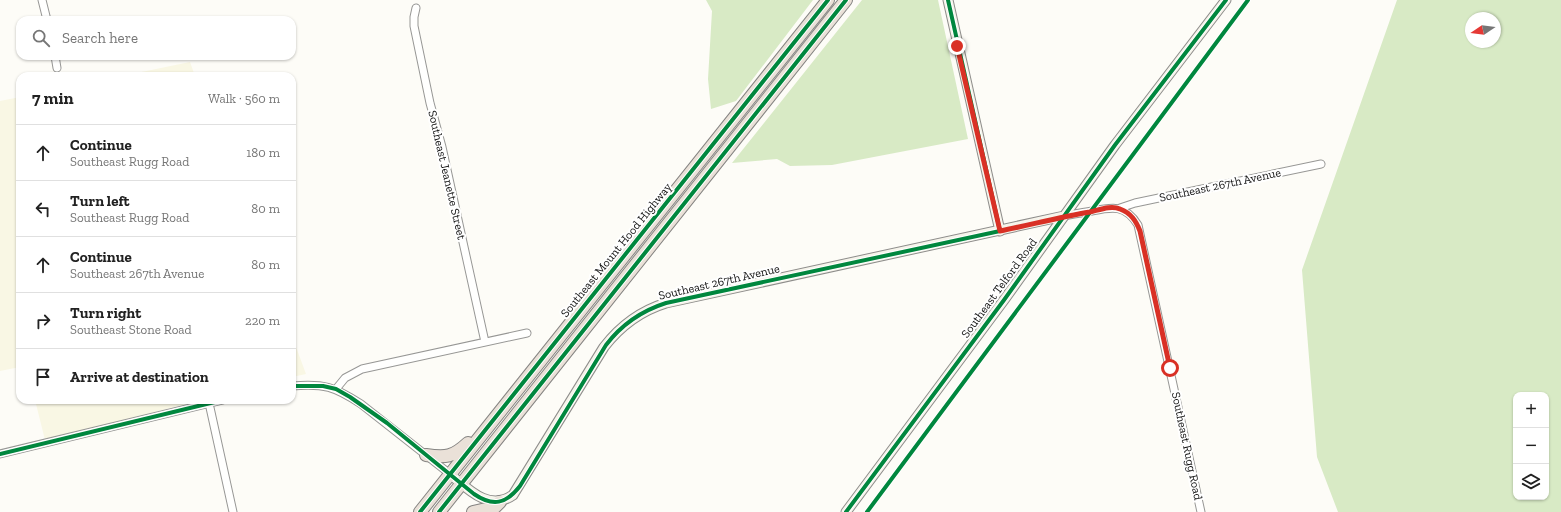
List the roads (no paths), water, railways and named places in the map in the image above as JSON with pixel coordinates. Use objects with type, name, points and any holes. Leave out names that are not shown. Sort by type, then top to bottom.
[{"type":"highway","name":"Southeast Mount Hood Highway","points":[[420,512],[828,0]]},
{"type":"highway","name":"Southeast Mount Hood Highway","points":[[439,512],[846,0]]},
{"type":"highway","points":[[462,484],[463,471],[510,413],[525,379]]},
{"type":"highway","points":[[426,455],[442,457],[453,455],[488,425]]},
{"type":"highway","points":[[428,512],[448,487],[450,474]]},
{"type":"highway","points":[[473,512],[495,506],[500,502]]},
{"type":"street","points":[[42,0],[46,16]]},
{"type":"street","points":[[948,0],[1000,231]]},
{"type":"street","name":"Southeast Telford Road","points":[[846,512],[1115,145],[1226,0]]},
{"type":"street","name":"Southeast Jeanette Street","points":[[416,8],[414,26],[430,103],[442,147],[485,342]]},
{"type":"street","points":[[56,60],[57,68]]},
{"type":"street","name":"Southeast 267th Avenue","points":[[1120,208],[1136,203],[1321,164]]},
{"type":"street","points":[[1064,216],[1104,209],[1120,208]]},
{"type":"street","name":"Southeast Rugg Road","points":[[1120,208],[1134,219],[1140,231],[1201,512]]},
{"type":"street","name":"Southeast 267th Avenue","points":[[500,502],[513,495],[520,486],[606,345],[627,322],[646,310],[673,301],[1064,216]]},
{"type":"street","points":[[336,389],[345,378],[362,369],[527,333]]},
{"type":"street","points":[[296,386],[323,386],[336,389],[361,404],[481,498],[492,502],[500,502]]},
{"type":"street","points":[[0,454],[204,404]]},
{"type":"street","points":[[208,404],[233,512]]}]
